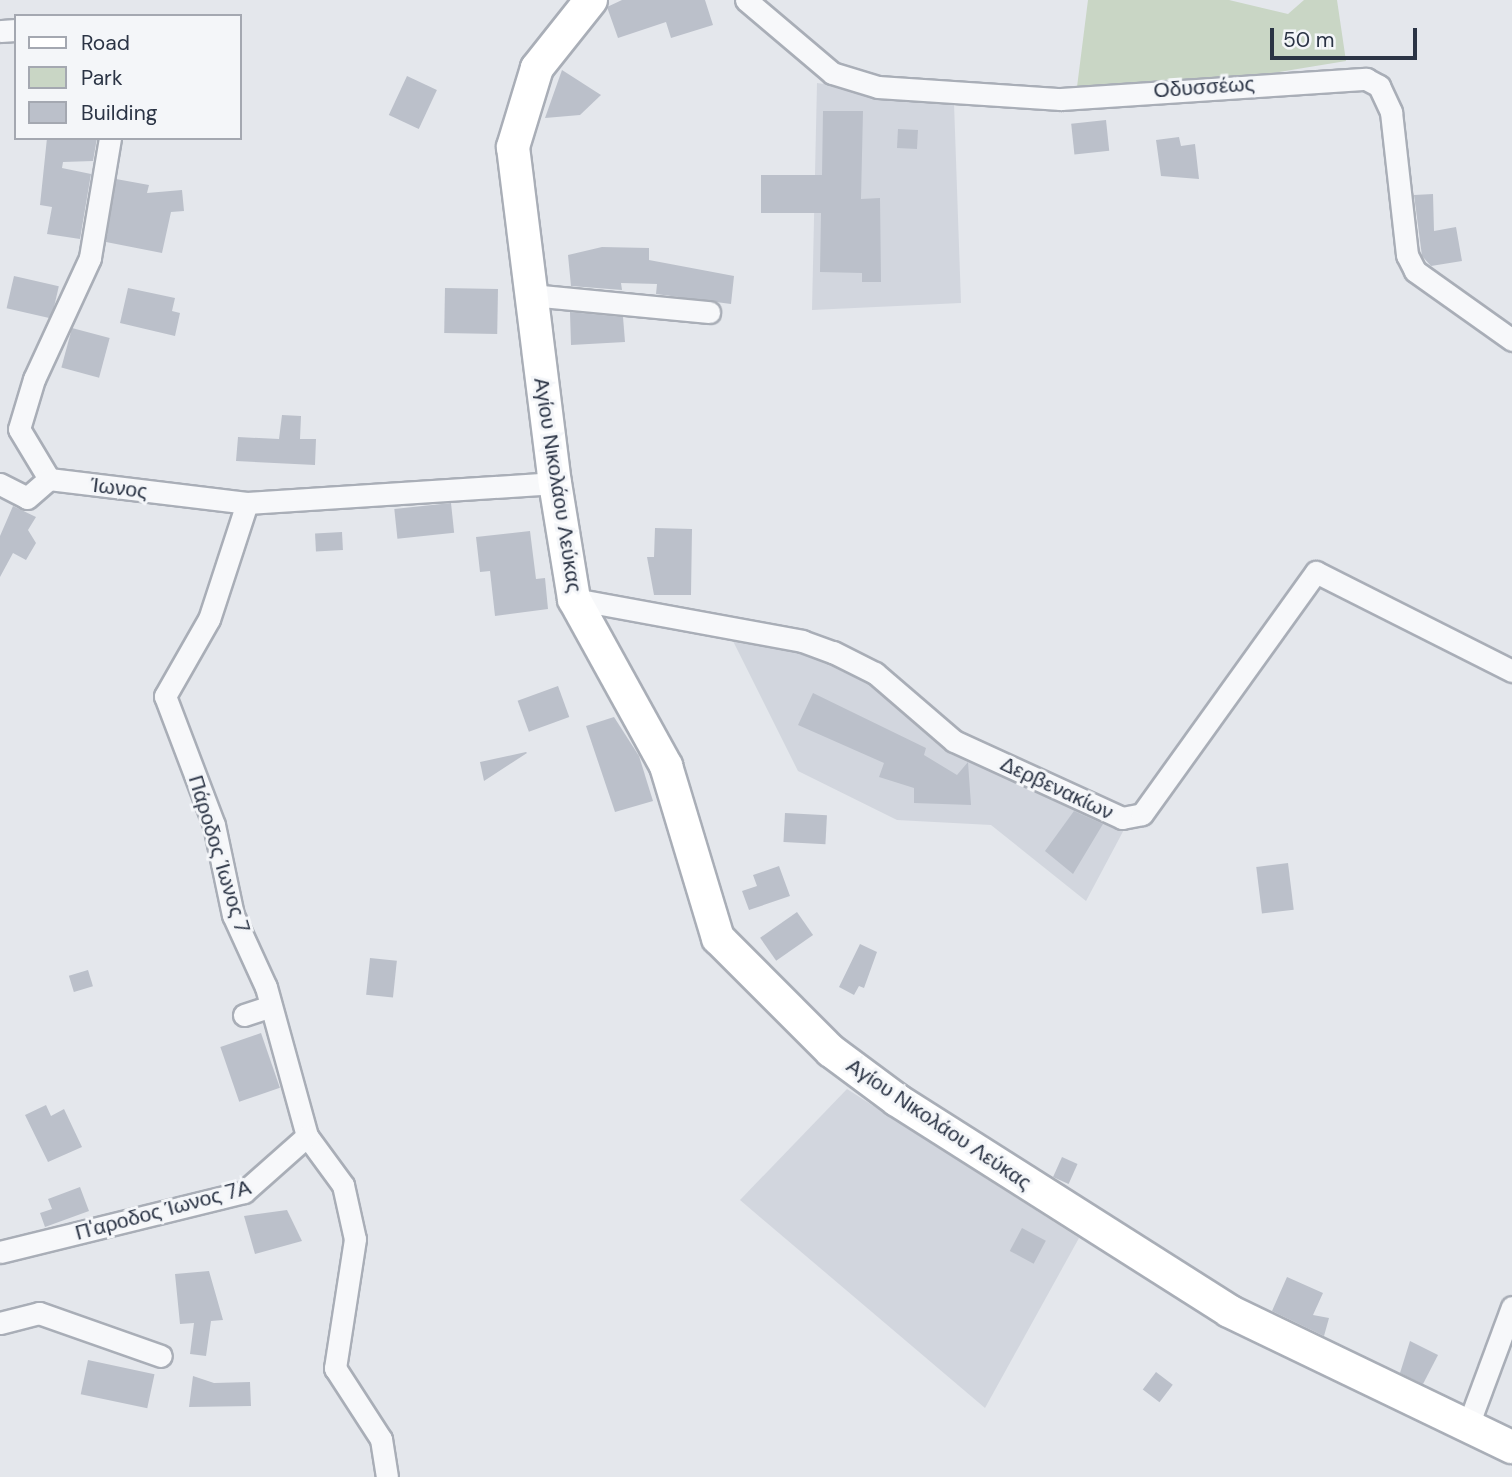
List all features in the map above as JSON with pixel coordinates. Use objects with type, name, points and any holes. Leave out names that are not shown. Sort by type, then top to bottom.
[{"type":"main road","name":"Αγίου Νικολάου Λεύκας","points":[[592,0],[537,68],[515,128],[531,295],[555,483],[574,599],[666,766],[715,932],[773,997],[878,1088],[1179,1281],[1294,1346],[1512,1447]]},
{"type":"street","name":"Οδυσσέως","points":[[746,0],[832,73],[878,87],[1061,99],[1366,79],[1380,86],[1391,112],[1411,263],[1512,340]]},
{"type":"street","points":[[0,484],[27,498],[50,479],[10,426],[90,258],[110,140]]},
{"type":"street","points":[[531,295],[709,312]]},
{"type":"street","name":"Ίωνος","points":[[50,479],[247,503],[555,483]]},
{"type":"street","name":"Πάροδος Ίωνος 7","points":[[247,503],[209,619],[164,696],[214,825],[233,915],[271,1006],[285,1074],[307,1136],[340,1178],[355,1239],[335,1368],[381,1439],[387,1477]]},
{"type":"street","name":"Δερβενακίων","points":[[574,599],[802,641],[833,652],[875,673],[954,741],[1122,818],[1142,814],[1316,572],[1512,671]]},
{"type":"street","points":[[244,1015],[271,1006]]},
{"type":"street","name":"Π'αροδος Ίωνος 7Α","points":[[0,1252],[244,1192],[307,1136]]},
{"type":"street","points":[[1467,1428],[1512,1307]]},
{"type":"street","points":[[0,1323],[39,1313],[162,1356]]},
{"type":"shaded area","points":[[817,83],[954,103],[961,303],[812,310]]},
{"type":"shaded area","points":[[731,637],[804,644],[877,677],[952,741],[1127,824],[1086,901],[991,825],[897,820],[798,771]]},
{"type":"shaded area","points":[[847,1089],[1079,1238],[985,1408],[740,1200]]},
{"type":"green space","points":[[1088,0],[1229,0],[1288,14],[1304,0],[1337,0],[1346,61],[1205,84],[1077,87]]},
{"type":"building","points":[[622,0],[705,0],[713,25],[671,38],[666,22],[618,38],[607,7]]},
{"type":"building","points":[[562,70],[601,95],[580,115],[545,118]]},
{"type":"building","points":[[407,76],[437,90],[419,129],[389,115]]},
{"type":"building","points":[[823,111],[863,111],[861,199],[880,198],[881,282],[862,282],[862,273],[820,272],[821,213],[761,213],[761,175],[822,175]]},
{"type":"building","points":[[1106,120],[1109,151],[1074,154],[1071,124]]},
{"type":"building","points":[[898,129],[918,130],[917,149],[897,148]]},
{"type":"building","points":[[1179,137],[1181,146],[1195,144],[1199,179],[1161,176],[1156,140]]},
{"type":"building","points":[[47,140],[97,140],[93,161],[63,162],[62,168],[91,174],[80,239],[47,234],[52,207],[40,205]]},
{"type":"building","points":[[116,179],[149,185],[147,193],[182,190],[184,211],[171,212],[162,253],[106,242]]},
{"type":"building","points":[[1433,194],[1434,231],[1456,227],[1462,261],[1431,266],[1422,256],[1414,195]]},
{"type":"building","points":[[602,247],[649,248],[649,260],[734,276],[731,304],[656,294],[657,284],[621,283],[622,290],[571,286],[568,255]]},
{"type":"building","points":[[14,276],[59,286],[51,319],[7,308]]},
{"type":"building","points":[[128,288],[175,298],[172,311],[180,313],[175,336],[120,323]]},
{"type":"building","points":[[445,288],[498,289],[497,334],[444,333]]},
{"type":"building","points":[[570,312],[623,317],[625,342],[571,345]]},
{"type":"building","points":[[72,328],[110,338],[99,378],[61,368]]},
{"type":"building","points":[[282,415],[301,416],[300,439],[316,439],[315,465],[236,461],[238,437],[279,439]]},
{"type":"building","points":[[451,503],[454,533],[397,539],[394,509]]},
{"type":"building","points":[[13,506],[36,517],[28,530],[36,543],[26,560],[13,553],[0,577],[0,536]]},
{"type":"building","points":[[655,528],[692,529],[691,595],[654,595],[647,557],[654,557]]},
{"type":"building","points":[[530,531],[536,579],[545,578],[548,609],[495,616],[490,571],[480,572],[476,537]]},
{"type":"building","points":[[342,532],[343,550],[316,551],[315,533]]},
{"type":"building","points":[[558,686],[569,717],[529,732],[518,701]]},
{"type":"building","points":[[813,693],[926,748],[924,755],[957,775],[968,762],[971,805],[914,803],[914,788],[879,777],[884,763],[798,725]]},
{"type":"building","points":[[614,717],[639,756],[653,801],[615,812],[586,726]]},
{"type":"building","points":[[527,753],[484,781],[480,762]]},
{"type":"building","points":[[1074,811],[1103,824],[1073,874],[1045,851]]},
{"type":"building","points":[[785,813],[827,815],[825,844],[783,842]]},
{"type":"building","points":[[1288,863],[1294,910],[1262,914],[1256,867]]},
{"type":"building","points":[[779,866],[790,896],[749,910],[742,891],[757,886],[753,875]]},
{"type":"building","points":[[797,912],[813,935],[776,961],[760,938]]},
{"type":"building","points":[[860,944],[877,952],[864,988],[859,986],[854,995],[839,987]]},
{"type":"building","points":[[370,958],[397,961],[393,998],[366,995]]},
{"type":"building","points":[[88,970],[93,986],[74,992],[69,976]]},
{"type":"building","points":[[261,1033],[280,1088],[239,1102],[220,1047]]},
{"type":"building","points":[[46,1105],[51,1116],[64,1109],[82,1147],[48,1162],[25,1115]]},
{"type":"building","points":[[1062,1157],[1078,1164],[1069,1184],[1053,1177]]},
{"type":"building","points":[[80,1187],[89,1211],[45,1227],[40,1213],[52,1209],[48,1199]]},
{"type":"building","points":[[287,1210],[302,1241],[255,1254],[244,1216]]},
{"type":"building","points":[[1022,1228],[1046,1241],[1034,1264],[1010,1251]]},
{"type":"building","points":[[209,1271],[223,1320],[211,1321],[206,1356],[190,1354],[194,1323],[180,1324],[175,1274]]},
{"type":"building","points":[[1287,1277],[1323,1293],[1313,1315],[1329,1318],[1324,1336],[1272,1311]]},
{"type":"building","points":[[1410,1341],[1438,1355],[1423,1384],[1400,1373]]},
{"type":"building","points":[[88,1360],[155,1374],[147,1408],[81,1394]]},
{"type":"building","points":[[1156,1372],[1173,1385],[1160,1402],[1143,1390]]},
{"type":"building","points":[[193,1376],[214,1383],[250,1382],[251,1406],[189,1407]]}]
